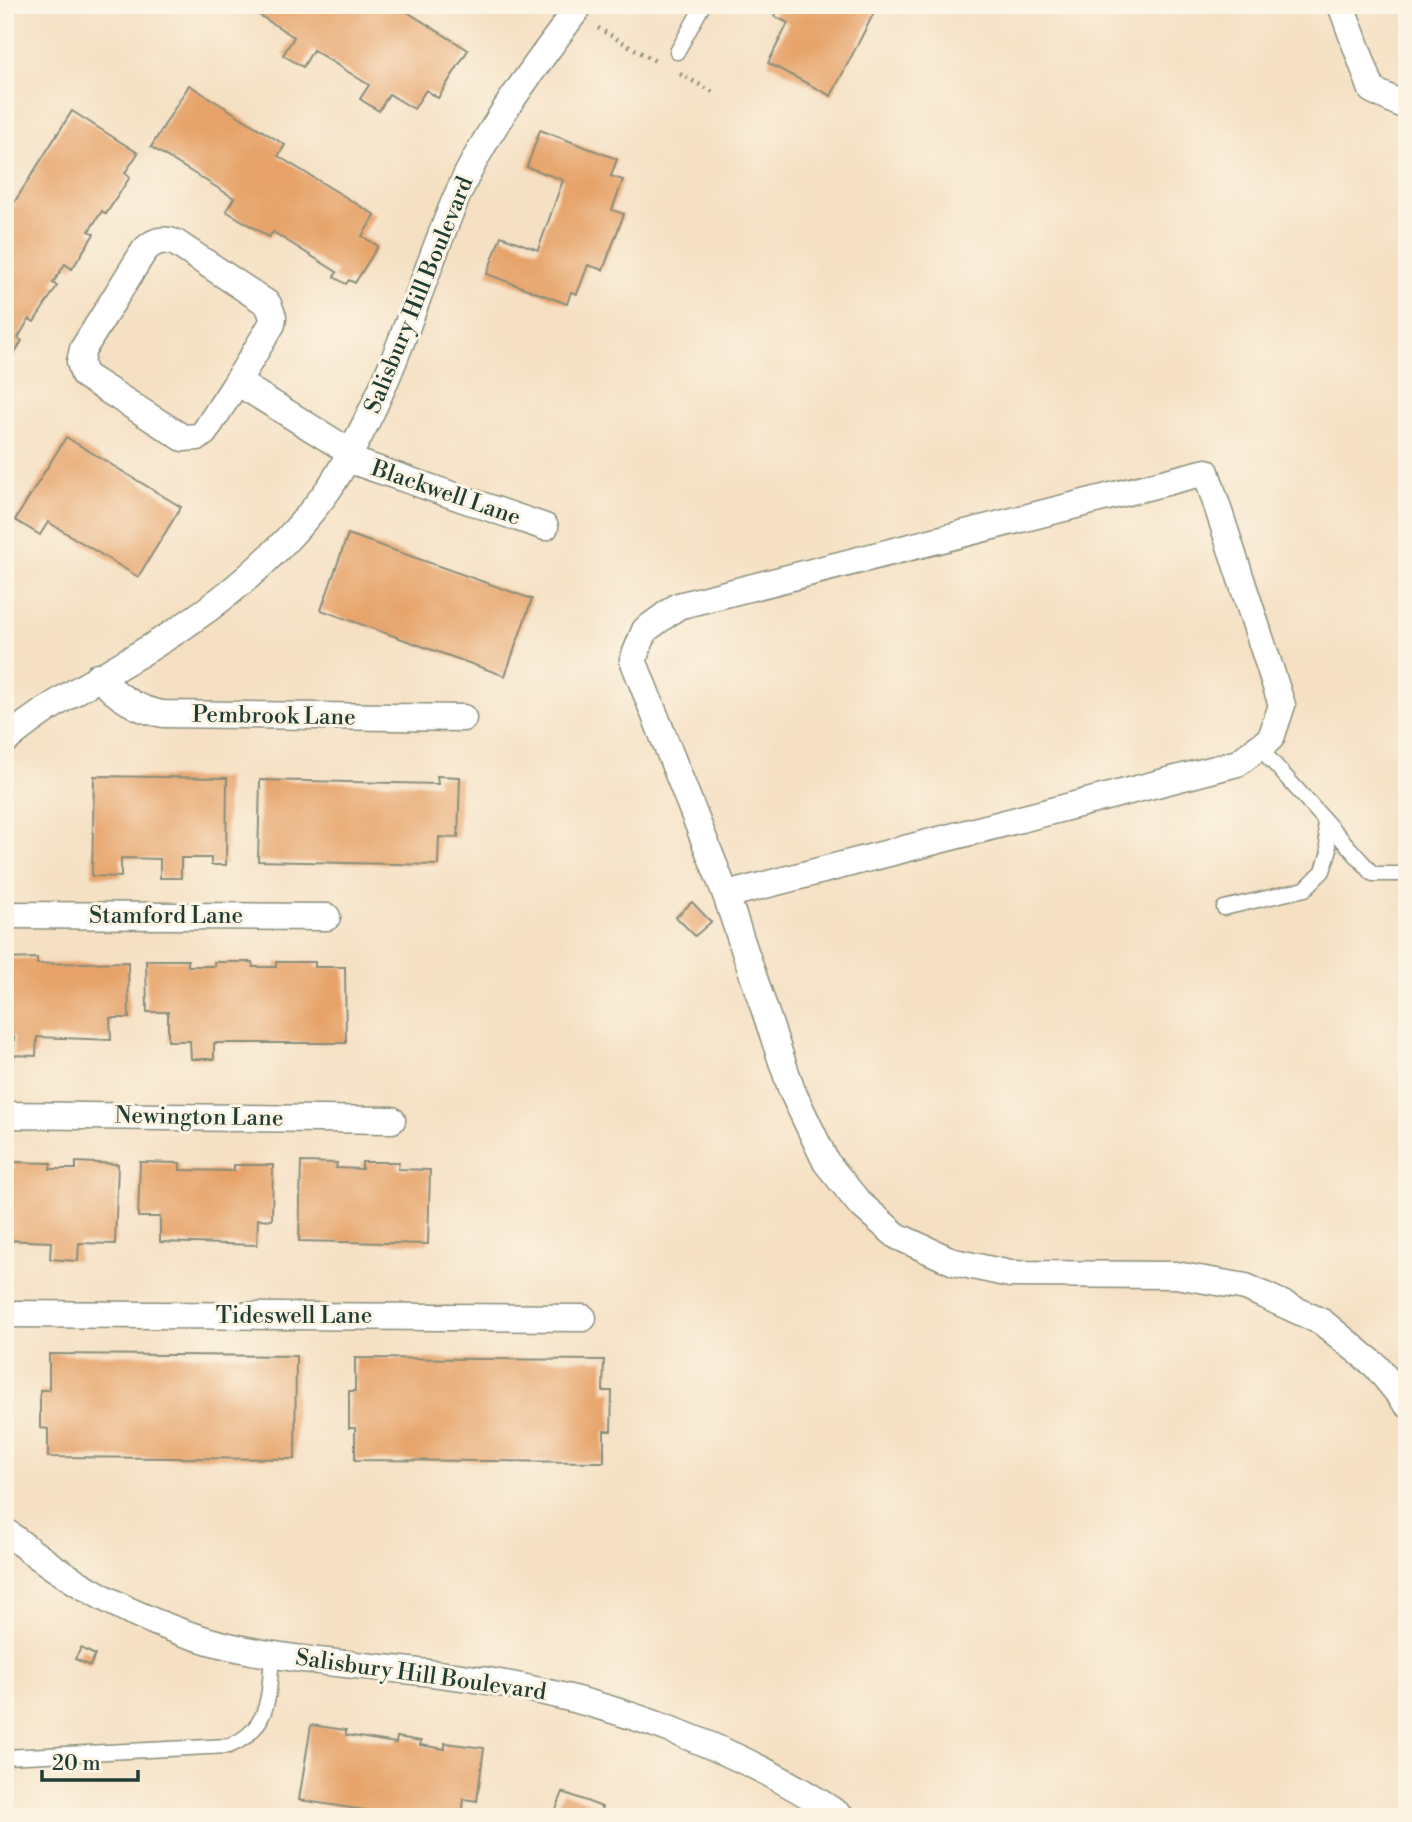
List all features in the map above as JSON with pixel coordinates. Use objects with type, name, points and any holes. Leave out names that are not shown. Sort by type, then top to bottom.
[{"type":"street","points":[[1341,5],[1372,90],[1407,107]]},
{"type":"street","name":"Salisbury Hill Boulevard","points":[[5,741],[51,705],[156,644],[202,613],[253,572],[321,498],[349,456],[397,357],[436,247],[471,167],[517,93],[585,14]]},
{"type":"street","points":[[155,242],[176,243],[268,304],[273,317],[272,324],[237,382],[208,428],[198,437],[191,439],[177,436],[85,375],[80,362],[83,349],[144,251],[155,242]]},
{"type":"street","name":"Blackwell Lane","points":[[237,382],[349,456],[545,527]]},
{"type":"street","points":[[726,895],[1238,763],[1271,738],[1282,705],[1206,472],[678,606],[645,630],[633,660],[726,895],[793,1091],[827,1162],[859,1203],[897,1236],[954,1262],[1010,1275],[1175,1275],[1246,1287],[1322,1322],[1376,1366],[1407,1404]]},
{"type":"street","name":"Pembrook Lane","points":[[98,676],[115,693],[133,705],[163,714],[463,718]]},
{"type":"street","name":"Stamford Lane","points":[[5,915],[327,917]]},
{"type":"street","name":"Newington Lane","points":[[5,1115],[392,1120]]},
{"type":"street","name":"Tideswell Lane","points":[[5,1314],[583,1318]]},
{"type":"street","name":"Salisbury Hill Boulevard","points":[[5,1531],[41,1561],[94,1594],[151,1621],[211,1641],[272,1654],[487,1681],[567,1697],[657,1725],[744,1762],[842,1817]]},
{"type":"lane","points":[[677,52],[703,5]]},
{"type":"lane","points":[[1259,747],[1373,874],[1407,874]]},
{"type":"lane","points":[[1224,908],[1305,889],[1324,871],[1329,852],[1324,819]]},
{"type":"lane","points":[[5,1757],[229,1746],[251,1735],[263,1716],[270,1686],[272,1654]]},
{"type":"path","points":[[585,14],[630,48]]},
{"type":"building","points":[[265,5],[396,5],[468,50],[438,98],[426,90],[414,109],[389,94],[379,111],[360,99],[369,85],[313,50],[303,67],[283,55],[294,37],[259,15]]},
{"type":"building","points":[[779,5],[878,5],[831,96],[768,63],[788,23],[774,16]]},
{"type":"building","points":[[189,85],[285,145],[278,156],[375,215],[362,236],[378,246],[355,283],[349,280],[346,284],[334,277],[337,272],[273,232],[269,237],[226,211],[234,198],[151,147]]},
{"type":"building","points":[[72,111],[138,153],[125,173],[130,177],[106,214],[102,211],[89,231],[94,234],[72,269],[65,264],[53,283],[57,286],[34,322],[29,319],[18,338],[22,341],[5,368],[5,217]]},
{"type":"building","points":[[540,130],[617,159],[611,176],[623,180],[612,210],[624,214],[603,270],[588,265],[577,294],[571,292],[567,304],[487,274],[501,236],[538,250],[563,180],[527,167]]},
{"type":"building","points":[[66,437],[181,507],[138,577],[48,522],[40,535],[15,520]]},
{"type":"building","points":[[348,534],[532,599],[505,676],[321,610]]},
{"type":"building","points":[[94,776],[227,778],[226,865],[211,865],[211,858],[181,858],[181,878],[160,878],[160,859],[121,858],[121,877],[92,876]]},
{"type":"building","points":[[437,776],[460,777],[458,838],[439,837],[438,865],[258,861],[260,780],[438,784]]},
{"type":"building","points":[[692,902],[711,922],[695,936],[676,917]]},
{"type":"building","points":[[37,958],[37,964],[128,962],[129,1018],[110,1018],[111,1040],[37,1037],[36,1056],[13,1055],[14,1036],[5,1036],[5,959]]},
{"type":"building","points":[[146,960],[188,960],[188,966],[215,966],[214,962],[252,962],[253,967],[276,967],[276,962],[315,962],[315,967],[345,967],[346,1043],[214,1043],[214,1059],[191,1059],[190,1041],[168,1041],[168,1012],[147,1012]]},
{"type":"building","points":[[14,1162],[51,1163],[50,1169],[76,1169],[76,1162],[118,1164],[115,1244],[79,1243],[78,1261],[50,1259],[51,1242],[5,1240],[5,1168],[14,1168]]},
{"type":"building","points":[[140,1162],[180,1163],[180,1170],[234,1171],[234,1165],[273,1165],[272,1220],[258,1219],[257,1245],[160,1242],[160,1217],[138,1217]]},
{"type":"building","points":[[301,1162],[337,1163],[336,1168],[362,1169],[362,1162],[399,1162],[398,1169],[430,1170],[428,1244],[299,1241]]},
{"type":"building","points":[[49,1354],[296,1356],[295,1459],[48,1457],[48,1429],[40,1428],[40,1390],[49,1390]]},
{"type":"building","points":[[355,1358],[604,1360],[603,1391],[612,1391],[611,1431],[604,1431],[604,1462],[355,1460],[355,1428],[349,1428],[349,1391],[355,1391]]},
{"type":"building","points":[[81,1648],[95,1655],[90,1666],[75,1659]]},
{"type":"building","points":[[311,1725],[346,1730],[346,1735],[396,1743],[397,1737],[421,1741],[420,1745],[445,1749],[445,1743],[484,1748],[477,1801],[464,1799],[462,1817],[410,1817],[299,1800]]},
{"type":"building","points":[[563,1792],[602,1807],[600,1812],[612,1817],[553,1817]]}]
